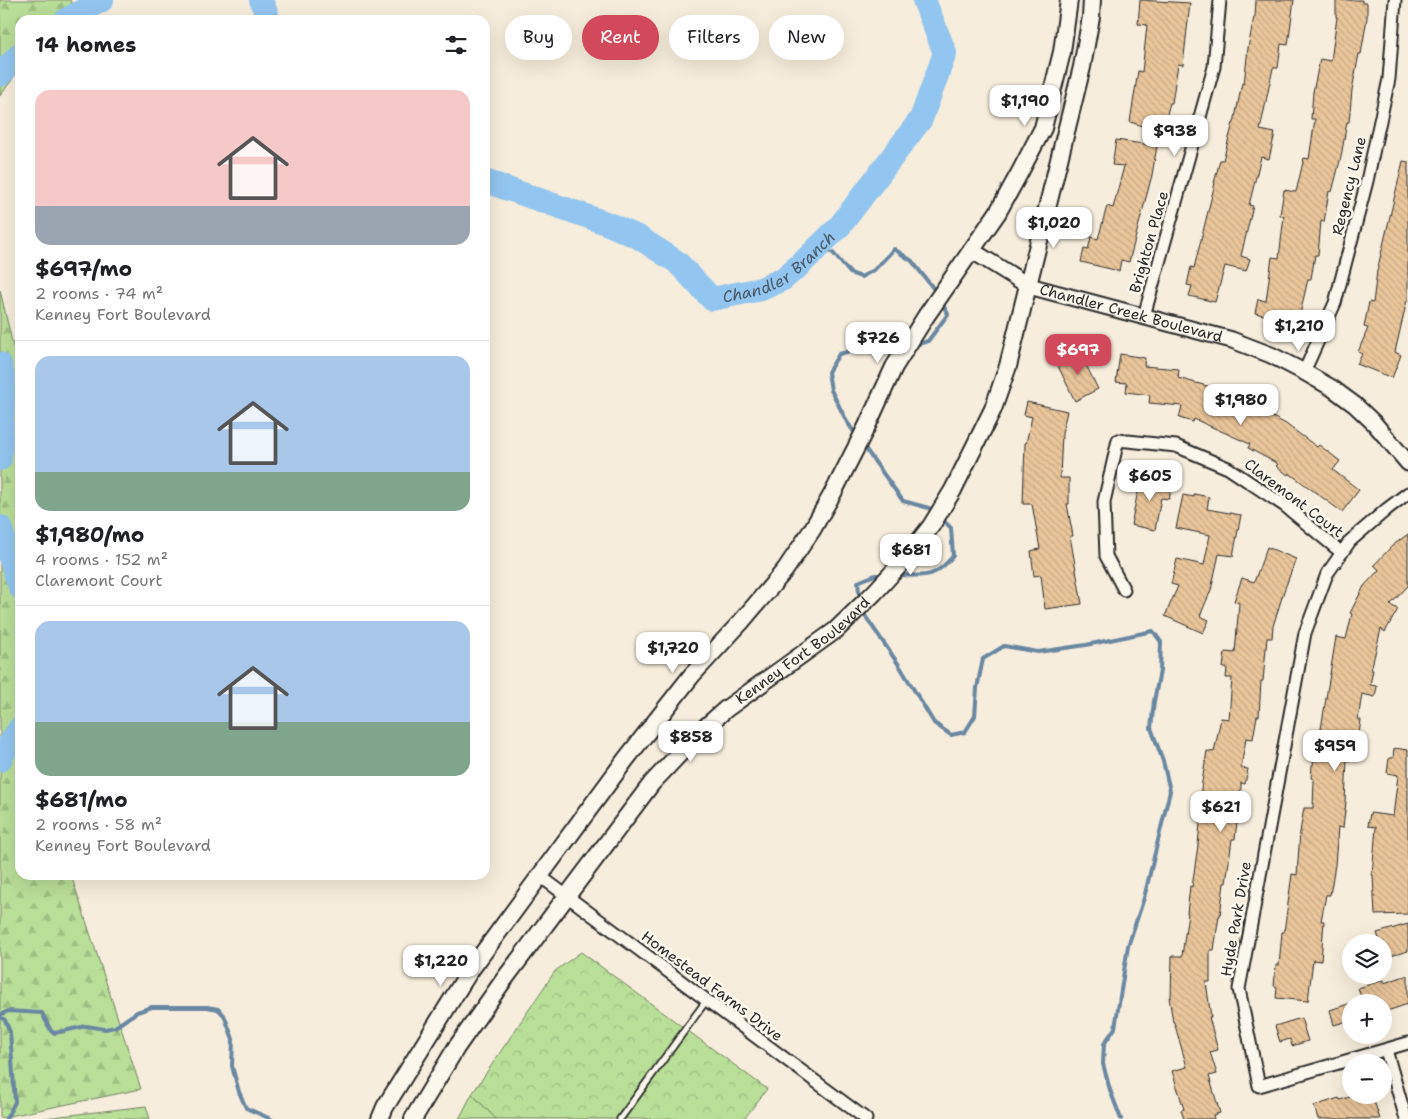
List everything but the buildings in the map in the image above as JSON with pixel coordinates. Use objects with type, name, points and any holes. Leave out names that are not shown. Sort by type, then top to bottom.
[{"type":"main road","points":[[380,1119],[385,1107],[469,972],[626,759],[692,675],[741,622],[785,570],[812,530],[867,426],[894,366],[998,212],[1043,128],[1062,52],[1069,0]]},
{"type":"main road","name":"Kenney Fort Boulevard","points":[[413,1119],[456,1048],[503,981],[652,783],[700,731],[726,709],[836,630],[906,558],[931,526],[958,481],[993,409],[1008,366],[1082,67],[1091,17],[1092,0]]},
{"type":"street","name":"Brighton Place","points":[[1144,316],[1214,66],[1220,0]]},
{"type":"street","name":"Regency Lane","points":[[1304,372],[1335,303],[1367,181],[1389,79],[1395,0]]},
{"type":"street","name":"Chandler Creek Boulevard","points":[[967,256],[1029,286],[1232,340],[1271,355],[1332,388],[1354,405],[1374,423],[1408,463]]},
{"type":"street","name":"Claremont Court","points":[[1124,590],[1106,556],[1104,502],[1118,440],[1176,446],[1228,468],[1285,506],[1342,553]]},
{"type":"street","name":"Hyde Park Drive","points":[[1408,493],[1386,509],[1350,541],[1327,574],[1305,633],[1239,989],[1259,1086],[1408,1043]]},
{"type":"street","name":"Homestead Farms Drive","points":[[540,876],[866,1119]]},
{"type":"street","points":[[1386,1050],[1406,1119]]},
{"type":"lane","points":[[620,1119],[706,1001]]},
{"type":"green space","points":[[0,0],[70,0],[77,15],[15,15],[15,76],[0,96]]},
{"type":"green space","points":[[0,290],[15,354],[15,880],[73,880],[141,1089],[0,1118]]},
{"type":"green space","points":[[581,952],[767,1089],[744,1119],[496,1119],[472,1094],[555,971]]},
{"type":"green space","points":[[472,1094],[496,1119],[459,1119]]},
{"type":"green space","points":[[146,1106],[150,1119],[36,1119]]},
{"type":"waterway","name":"Chandler Branch","points":[[75,15],[102,0]]},
{"type":"waterway","name":"Chandler Branch","points":[[261,0],[267,15]]},
{"type":"waterway","name":"Chandler Branch","points":[[490,183],[606,223],[638,237],[677,262],[712,299],[761,289],[783,279],[839,227],[921,119],[945,53],[924,0]]},
{"type":"waterway","name":"Chandler Branch","points":[[0,75],[15,59]]},
{"type":"waterway","points":[[818,247],[833,253],[850,273],[861,277],[874,270],[894,249],[912,261],[936,292]]},
{"type":"waterway","points":[[915,345],[928,341],[948,314],[942,303]]},
{"type":"waterway","points":[[857,436],[847,422],[831,390],[828,372],[839,354],[862,348],[899,349]]},
{"type":"waterway","name":"Chandler Branch","points":[[0,364],[4,381],[0,459]]},
{"type":"waterway","points":[[862,444],[903,501],[929,508],[934,512]]},
{"type":"waterway","points":[[898,575],[915,576],[934,572],[940,569],[953,556],[951,528],[941,518]]},
{"type":"waterway","name":"Chandler Branch","points":[[0,527],[15,572]]},
{"type":"waterway","points":[[860,601],[858,582],[875,575],[883,575]]},
{"type":"waterway","points":[[861,610],[899,665],[934,723],[951,735],[965,732],[975,716],[977,688],[983,659],[1004,646],[1038,652],[1086,645],[1153,631],[1161,642],[1160,671],[1151,728],[1163,761],[1170,791],[1144,898],[1128,946],[1115,1028],[1104,1044],[1103,1064],[1121,1119]]},
{"type":"waterway","name":"Chandler Branch","points":[[0,760],[15,736]]},
{"type":"waterway","points":[[0,1015],[8,1011],[42,1013],[51,1031],[55,1033],[86,1026],[105,1029],[115,1027],[137,1012],[152,1007],[207,1007],[218,1009],[224,1015],[233,1039],[232,1066],[239,1092],[246,1108],[271,1119]]},
{"type":"waterway","points":[[0,1017],[5,1020],[10,1032],[15,1102],[6,1119]]}]
